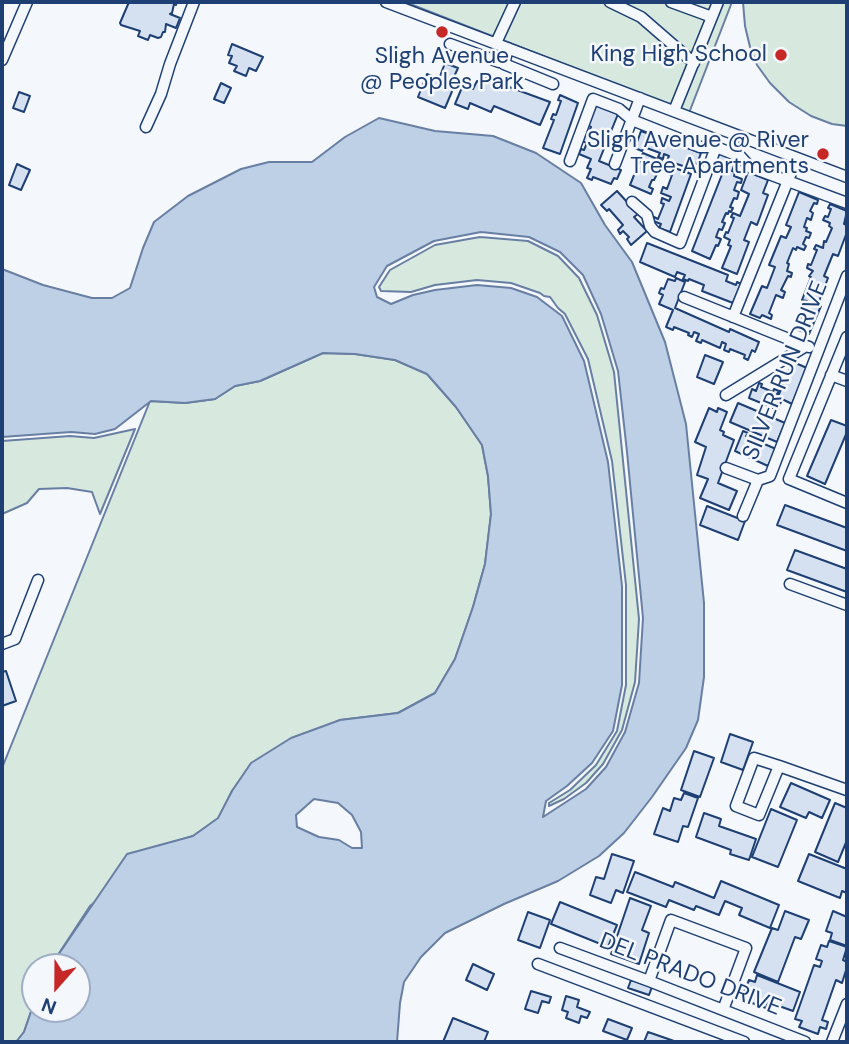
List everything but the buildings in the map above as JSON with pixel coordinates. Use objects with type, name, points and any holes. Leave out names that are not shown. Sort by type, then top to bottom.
[{"type":"street","points":[[2,60],[27,2]]},
{"type":"street","points":[[146,127],[161,94],[194,2]]},
{"type":"street","points":[[386,2],[847,177]]},
{"type":"street","points":[[496,43],[515,2]]},
{"type":"street","points":[[610,2],[642,17],[694,63]]},
{"type":"street","points":[[671,2],[712,17]]},
{"type":"street","points":[[674,111],[718,2]]},
{"type":"street","points":[[450,44],[499,62],[508,48]]},
{"type":"street","points":[[508,48],[504,64],[554,84]]},
{"type":"street","points":[[615,164],[640,98]]},
{"type":"street","points":[[570,161],[593,99],[619,109],[632,120],[700,147],[716,147],[741,157],[750,167],[847,203]]},
{"type":"street","points":[[632,202],[647,215],[655,232],[680,243],[716,147]]},
{"type":"street","points":[[733,317],[797,158]]},
{"type":"street","name":"SILVER RUN DRIVE","points":[[743,516],[758,480],[770,476],[847,276]]},
{"type":"street","points":[[684,298],[818,351]]},
{"type":"street","points":[[847,337],[789,479],[847,503]]},
{"type":"street","points":[[726,394],[806,346]]},
{"type":"street","points":[[831,375],[847,381]]},
{"type":"street","points":[[726,468],[758,480]]},
{"type":"street","points":[[2,644],[15,639],[38,580]]},
{"type":"street","points":[[790,584],[847,605]]},
{"type":"street","points":[[779,766],[759,815],[736,806],[754,758],[779,766],[847,790]]},
{"type":"street","points":[[649,981],[671,920],[746,948],[723,1010]]},
{"type":"street","name":"DEL PRADO DRIVE","points":[[560,948],[805,1042]]},
{"type":"street","points":[[538,964],[744,1042]]},
{"type":"street","points":[[832,1042],[847,1004]]},
{"type":"shaded area","points":[[405,2],[732,2],[689,113]]},
{"type":"shaded area","points":[[743,2],[847,2],[847,126],[811,116],[789,102],[770,83],[757,65],[750,47]]},
{"type":"shaded area","points":[[480,237],[528,241],[558,256],[579,278],[597,315],[614,372],[639,619],[635,682],[622,730],[603,764],[586,783],[549,806],[549,803],[570,790],[596,765],[617,731],[626,685],[626,585],[612,461],[588,359],[565,314],[550,297],[511,283],[477,280],[435,285],[411,292],[381,291],[379,287],[390,270],[435,245]]},
{"type":"shaded area","points":[[323,353],[355,354],[395,360],[427,374],[456,407],[482,445],[491,514],[485,564],[455,659],[435,693],[398,713],[340,720],[251,764],[232,791],[219,818],[193,836],[164,845],[90,906],[59,953],[21,953],[21,1023],[27,1023],[16,1042],[2,1042],[2,768],[150,401],[185,403],[215,399],[235,386],[260,381]]},
{"type":"shaded area","points":[[135,429],[100,514],[92,492],[67,488],[39,489],[27,503],[2,514],[2,441],[70,436],[94,438]]},
{"type":"water","points":[[379,118],[435,131],[493,136],[536,153],[581,183],[605,225],[632,262],[665,342],[686,424],[704,603],[704,677],[698,720],[686,748],[652,797],[624,833],[599,856],[558,881],[445,933],[421,957],[404,982],[397,1042],[16,1042],[27,1023],[91,1023],[91,953],[60,953],[127,854],[193,836],[218,818],[251,763],[291,738],[340,720],[398,713],[435,693],[455,659],[473,607],[485,564],[491,514],[482,445],[456,407],[427,374],[395,360],[355,354],[323,353],[260,381],[235,386],[215,399],[185,403],[151,401],[115,429],[95,434],[71,432],[2,437],[2,269],[43,285],[92,298],[112,298],[130,288],[154,222],[188,196],[241,169],[269,162],[312,162],[345,137]],"holes":[[[481,232],[529,237],[560,252],[583,275],[601,314],[618,371],[643,618],[639,683],[625,732],[606,767],[586,789],[543,817],[546,801],[592,763],[613,731],[622,685],[622,586],[608,462],[584,361],[562,316],[537,297],[511,288],[477,285],[435,290],[391,304],[377,297],[374,287],[387,266],[434,241]],[[314,799],[338,803],[352,815],[361,832],[362,848],[352,848],[339,840],[319,837],[297,827],[296,815]]]},
{"type":"place","name":"Sligh Avenue @ Peoples Park","points":[[442,32]]},
{"type":"place","name":"King High School","points":[[781,55]]},
{"type":"place","name":"Sligh Avenue @ River Tree Apartments","points":[[823,154]]}]
